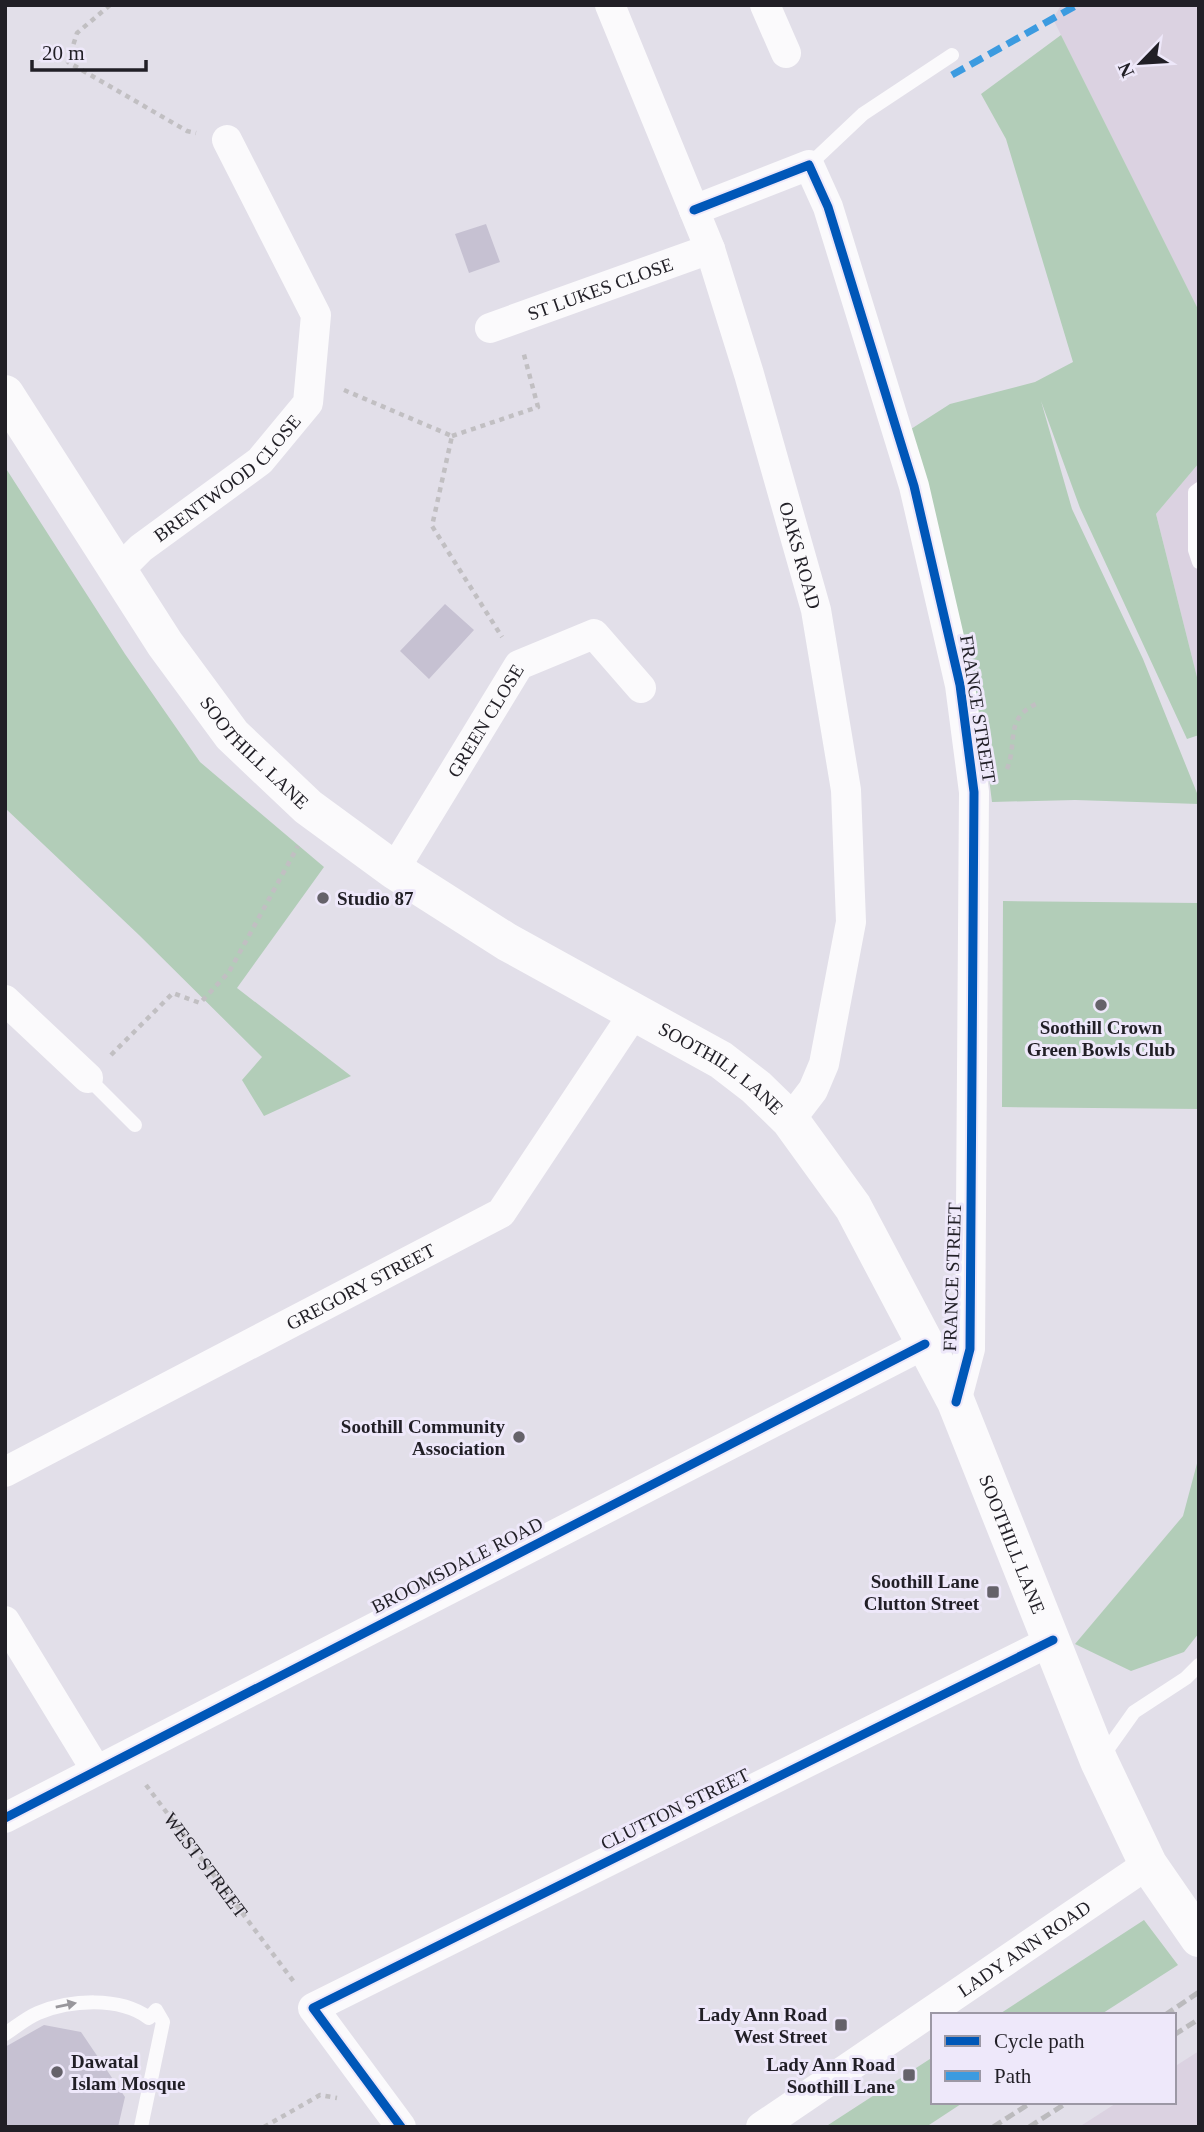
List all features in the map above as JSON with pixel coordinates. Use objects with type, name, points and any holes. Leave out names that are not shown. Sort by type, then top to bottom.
[{"type":"main road","name":"SOOTHILL LANE","points":[[5,394],[165,644],[232,735],[316,813],[394,870],[507,942],[721,1060],[756,1087],[790,1120],[853,1207],[956,1402],[1099,1761],[1148,1864],[1199,1938]]},
{"type":"street","name":"OAKS ROAD","points":[[610,5],[710,249],[749,374],[816,610],[846,790],[851,922],[824,1064],[813,1090],[790,1120]]},
{"type":"street","points":[[765,5],[786,52]]},
{"type":"street","name":"BRENTWOOD CLOSE","points":[[118,571],[141,548],[260,461],[308,403],[316,315],[228,140]]},
{"type":"street","points":[[694,210],[809,165]]},
{"type":"street","name":"FRANCE STREET","points":[[809,165],[828,207],[914,486],[960,685],[974,792],[970,1349],[956,1402]]},
{"type":"street","name":"ST LUKES CLOSE","points":[[503,323],[710,249]]},
{"type":"street","name":"GREEN CLOSE","points":[[394,870],[519,665],[594,634],[641,688]]},
{"type":"street","name":"GREGORY STREET","points":[[5,1472],[501,1213],[634,1013]]},
{"type":"street","points":[[10,1015],[88,1078]]},
{"type":"street","name":"BROOMSDALE ROAD","points":[[5,1818],[925,1344]]},
{"type":"street","points":[[5,1621],[96,1770]]},
{"type":"street","name":"CLUTTON STREET","points":[[313,2008],[1053,1640]]},
{"type":"street","name":"LADY ANN ROAD","points":[[761,2127],[1148,1864]]},
{"type":"street","points":[[313,2008],[393,2117]]},
{"type":"lane","points":[[809,165],[863,114],[953,55]]},
{"type":"lane","points":[[1199,489],[1195,492],[1195,550],[1199,562]]},
{"type":"lane","points":[[88,1078],[135,1125]]},
{"type":"lane","points":[[1099,1761],[1134,1712],[1186,1678],[1199,1665]]},
{"type":"lane","points":[[5,2034],[36,2014],[72,2002],[114,2005],[139,2011],[149,2018],[156,2010],[163,2022],[141,2127]]},
{"type":"path","points":[[110,5],[77,33],[68,62],[187,131],[228,140]]},
{"type":"path","points":[[311,376],[452,436],[538,407],[503,323]]},
{"type":"path","points":[[452,436],[432,526],[519,665]]},
{"type":"path","points":[[1004,778],[1010,761],[1017,717],[1036,704]]},
{"type":"path","points":[[88,1078],[173,993],[200,1003],[229,972],[316,813]]},
{"type":"path","points":[[264,2127],[320,2095],[393,2117]]},
{"type":"shaded area","points":[[1061,5],[1199,5],[1199,311],[1053,19]]},
{"type":"shaded area","points":[[1199,463],[1199,685],[1156,514]]},
{"type":"shaded area","points":[[1199,2051],[1199,2127],[1079,2127],[1115,2104],[1176,2104],[1176,2066]]},
{"type":"green space","points":[[1061,35],[1199,311],[1199,463],[1156,514],[1199,685],[1199,735],[1187,739],[1080,508],[1041,401],[1072,509],[1143,659],[1199,798],[1199,804],[1075,800],[992,802],[983,731],[911,429],[950,404],[1035,382],[1073,362],[1006,139],[981,94]]},
{"type":"green space","points":[[5,467],[125,654],[200,762],[324,867],[237,988],[351,1076],[264,1116],[242,1080],[262,1057],[5,808]]},
{"type":"green space","name":"Soothill Crown Green Bowls Club","points":[[1003,901],[1199,903],[1199,1109],[1002,1107]]},
{"type":"green space","points":[[1199,1456],[1199,1633],[1184,1652],[1131,1671],[1075,1644],[1183,1516]]},
{"type":"green space","points":[[1144,1920],[1178,1965],[1103,2013],[1001,2013]]},
{"type":"green space","points":[[931,2058],[931,2104],[961,2104],[926,2127],[825,2127]]},
{"type":"building","points":[[486,224],[500,262],[469,273],[455,234]]},
{"type":"building","points":[[445,604],[474,630],[429,679],[400,651]]},
{"type":"building","name":"Dawatal Islam Mosque","points":[[44,2025],[81,2032],[125,2097],[118,2127],[5,2127],[5,2047]]},
{"type":"railway","points":[[1168,2013],[1199,1992]]},
{"type":"railway","points":[[1176,2034],[1199,2019]]},
{"type":"railway","points":[[993,2127],[1029,2104]]},
{"type":"railway","points":[[1029,2127],[1065,2104]]},
{"type":"marked path","points":[[952,75],[1077,5]]},
{"type":"cycle path","points":[[694,210],[809,165],[828,207],[914,486],[960,685],[974,792],[970,1349],[956,1402]]},
{"type":"cycle path","points":[[5,1818],[925,1344]]},
{"type":"cycle path","points":[[401,2127],[313,2008],[1053,1640]]},
{"type":"place","name":"Studio 87","points":[[323,898]]},
{"type":"place","name":"Soothill Crown Green Bowls Club","points":[[1101,1005]]},
{"type":"place","name":"Soothill Community Association","points":[[519,1437]]},
{"type":"place","name":"Soothill Lane Clutton Street","points":[[993,1592]]},
{"type":"place","name":"Lady Ann Road West Street","points":[[841,2025]]},
{"type":"place","name":"Dawatal Islam Mosque","points":[[57,2072]]},
{"type":"place","name":"Lady Ann Road Soothill Lane","points":[[909,2075]]}]
